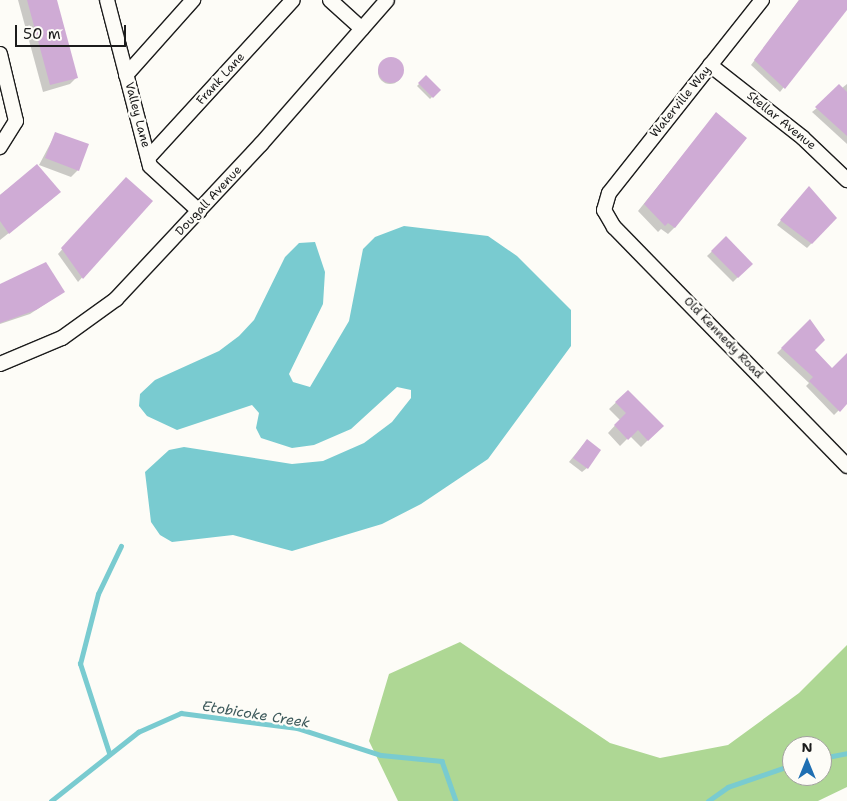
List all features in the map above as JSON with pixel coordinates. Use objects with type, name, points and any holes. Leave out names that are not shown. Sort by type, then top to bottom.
[{"type":"street","name":"Valley Lane","points":[[107,0],[148,158],[156,172],[199,211]]},
{"type":"street","points":[[126,75],[193,0]]},
{"type":"street","name":"Frank Lane","points":[[148,158],[293,0]]},
{"type":"street","points":[[330,0],[362,29]]},
{"type":"street","name":"Dougall Avenue","points":[[0,364],[62,338],[116,299],[199,211],[387,0]]},
{"type":"street","name":"Waterville Way","points":[[604,206],[608,193],[762,0]]},
{"type":"street","points":[[0,54],[16,121],[0,147]]},
{"type":"street","name":"Stellar Avenue","points":[[710,65],[803,138],[847,180]]},
{"type":"street","name":"Old Kennedy Road","points":[[604,206],[614,227],[844,457]]},
{"type":"green space","points":[[460,642],[610,743],[660,758],[728,745],[799,693],[847,645],[847,787],[818,801],[398,801],[369,741],[389,674]]},
{"type":"water","points":[[404,226],[488,236],[517,256],[571,310],[571,346],[488,459],[421,504],[382,524],[292,551],[233,535],[172,542],[160,535],[151,522],[145,472],[169,450],[184,447],[292,464],[323,461],[364,443],[392,422],[411,398],[411,390],[397,387],[351,429],[314,445],[292,448],[261,438],[256,428],[259,413],[252,405],[177,430],[147,416],[139,406],[140,394],[155,380],[219,351],[239,336],[254,320],[285,257],[299,243],[315,242],[325,272],[323,304],[289,374],[293,382],[310,387],[349,321],[363,249],[375,237]]},
{"type":"building","points":[[27,0],[57,0],[78,78],[50,85]]},
{"type":"building","points":[[799,0],[847,0],[847,10],[785,89],[754,60]]},
{"type":"building","points":[[391,57],[400,61],[404,70],[400,79],[391,83],[382,79],[378,70],[382,61]]},
{"type":"building","points":[[426,75],[441,90],[433,98],[418,83]]},
{"type":"building","points":[[839,84],[847,92],[847,136],[815,107]]},
{"type":"building","points":[[716,112],[747,138],[675,228],[668,223],[665,226],[644,204]]},
{"type":"building","points":[[55,132],[89,144],[79,171],[45,158]]},
{"type":"building","points":[[37,164],[61,192],[9,234],[0,221],[0,195]]},
{"type":"building","points":[[126,177],[153,201],[83,279],[61,248]]},
{"type":"building","points":[[809,186],[837,218],[812,244],[780,220]]},
{"type":"building","points":[[726,236],[753,264],[738,278],[711,251]]},
{"type":"building","points":[[46,262],[65,292],[36,310],[0,323],[0,284]]},
{"type":"building","points":[[810,319],[825,340],[815,350],[832,368],[847,353],[847,404],[840,412],[809,381],[813,377],[781,348]]},
{"type":"building","points":[[628,390],[664,426],[648,441],[638,430],[628,440],[614,425],[626,413],[615,402]]},
{"type":"building","points":[[587,439],[601,450],[588,469],[573,458]]},
{"type":"waterway","points":[[109,753],[80,664],[98,594],[121,546]]},
{"type":"waterway","name":"Etobicoke Creek","points":[[51,801],[138,732],[181,713],[297,728],[381,755],[442,761],[456,801]]},
{"type":"waterway","name":"Etobicoke Creek","points":[[832,756],[847,753]]},
{"type":"waterway","name":"Etobicoke Creek","points":[[708,801],[728,787],[782,768]]}]
